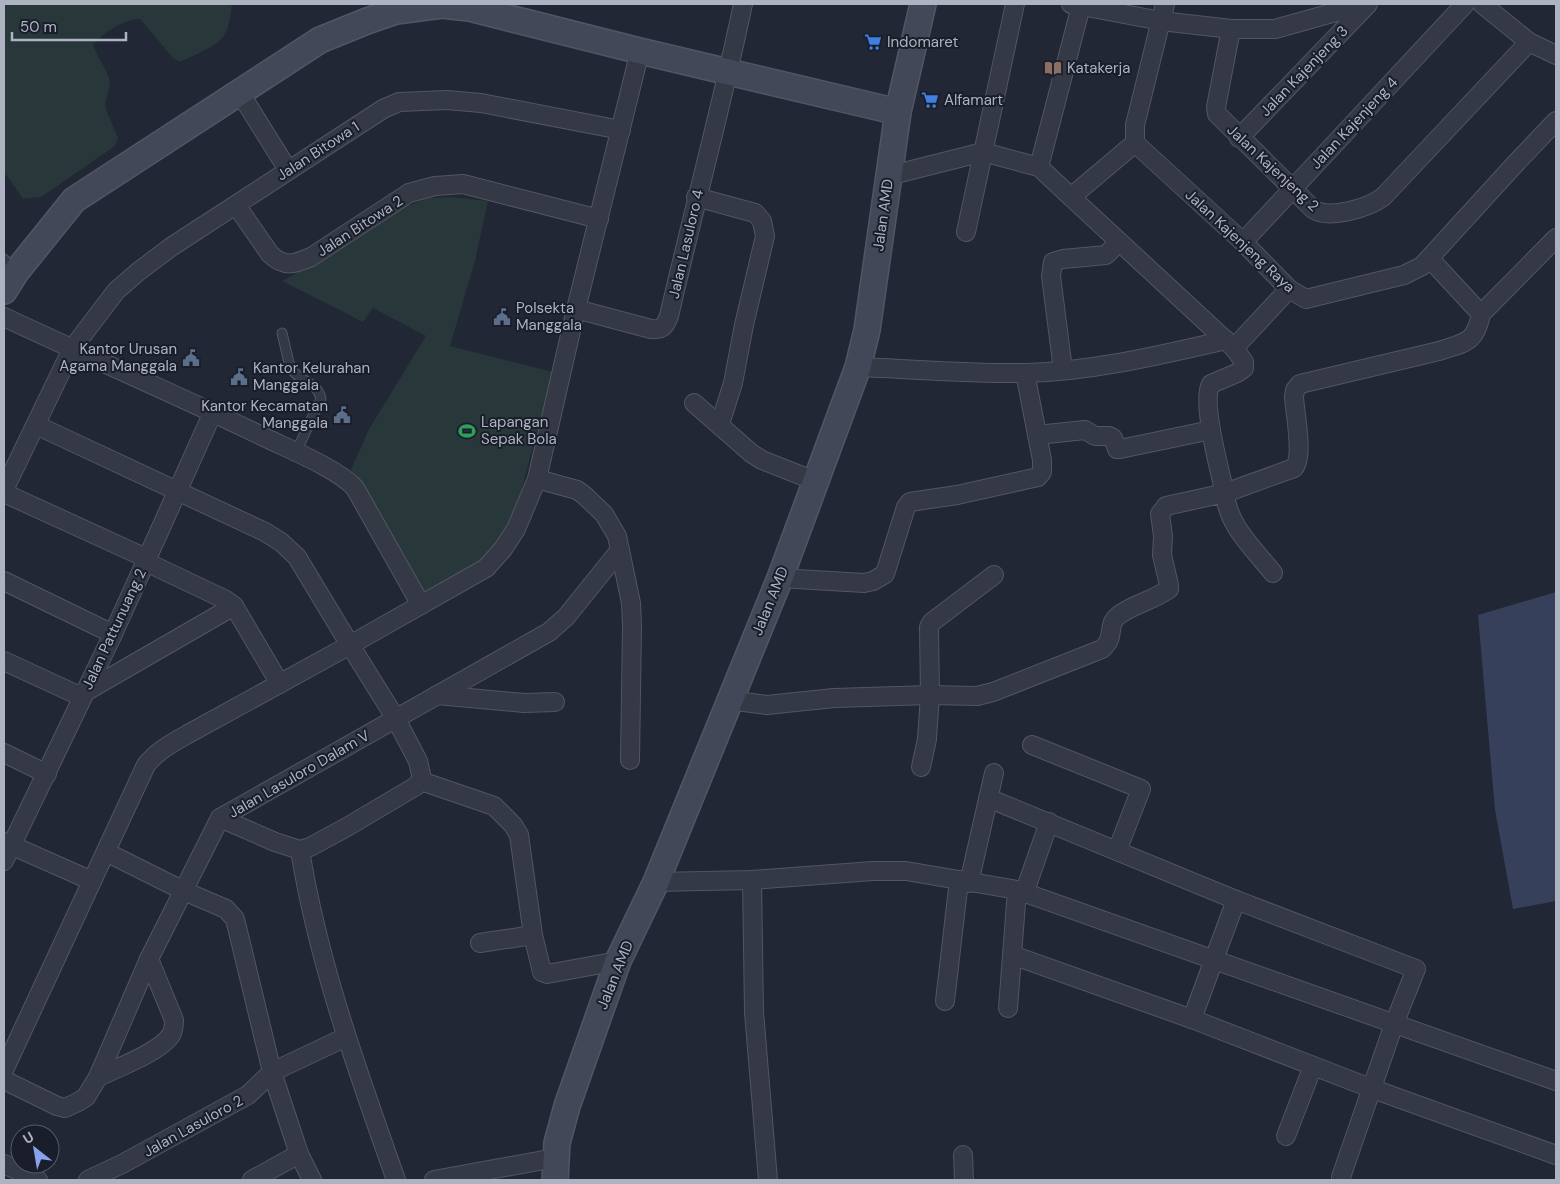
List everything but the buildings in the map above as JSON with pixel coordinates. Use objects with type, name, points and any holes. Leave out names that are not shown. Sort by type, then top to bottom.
[{"type":"street","points":[[8,274],[74,200],[320,40],[396,11],[443,4],[469,8],[640,51],[898,112]]},
{"type":"street","name":"Jalan Lasuloro 4","points":[[576,310],[651,329],[662,328],[669,316],[696,197],[729,72],[743,4]]},
{"type":"street","name":"Jalan AMD","points":[[555,1169],[560,1132],[575,1081],[618,961],[656,882],[780,578],[858,367],[867,330],[898,112],[922,4]]},
{"type":"street","points":[[966,232],[1015,4]]},
{"type":"street","points":[[1071,197],[1135,143],[1135,125],[1164,4]]},
{"type":"street","points":[[1039,167],[1076,5],[1161,21],[1231,29],[1275,29],[1364,4]]},
{"type":"street","name":"Jalan Kajenjeng 3","points":[[1239,138],[1368,4]]},
{"type":"street","name":"Jalan Kajenjeng 4","points":[[1243,242],[1465,4]]},
{"type":"street","points":[[1482,4],[1528,42],[1556,55]]},
{"type":"street","name":"Jalan Kajenjeng 2","points":[[1231,29],[1216,110],[1220,118],[1313,209],[1324,213],[1374,204],[1383,197],[1528,42]]},
{"type":"street","points":[[4,1070],[146,765],[152,758],[188,734],[350,646],[486,568],[503,549],[516,529],[537,479],[576,310],[640,51]]},
{"type":"street","points":[[240,93],[288,170]]},
{"type":"street","name":"Jalan Bitowa 1","points":[[4,491],[72,349],[116,292],[138,271],[171,247],[383,109],[399,102],[447,100],[481,103],[621,130]]},
{"type":"street","name":"Jalan Kajenjeng Raya","points":[[1135,143],[1243,242],[1289,288],[1306,299],[1414,271],[1430,259],[1556,121]]},
{"type":"street","points":[[888,176],[982,152],[1039,167],[1230,344],[1245,365],[1241,371],[1211,384],[1209,388],[1211,430],[1225,502],[1234,525],[1274,573]]},
{"type":"street","name":"Jalan Bitowa 2","points":[[236,205],[270,254],[277,261],[290,264],[311,258],[409,193],[435,186],[463,184],[599,219]]},
{"type":"street","points":[[696,197],[755,213],[762,221],[765,236],[744,325],[733,383],[720,424]]},
{"type":"street","points":[[729,700],[767,705],[834,698],[985,695],[1102,649],[1111,638],[1111,624],[1119,616],[1169,589],[1170,585],[1162,555],[1163,536],[1160,514],[1166,506],[1224,493],[1294,468],[1297,465],[1299,454],[1294,397],[1295,390],[1300,384],[1439,351],[1468,341],[1475,335],[1481,314],[1556,238]]},
{"type":"street","points":[[1063,370],[1051,276],[1053,262],[1063,258],[1106,255],[1119,242]]},
{"type":"street","points":[[1430,259],[1481,314]]},
{"type":"street","points":[[858,367],[1026,373],[1122,363],[1230,344],[1289,288]]},
{"type":"street","points":[[4,317],[214,412],[347,479],[355,488],[421,605]]},
{"type":"street","points":[[780,578],[864,583],[879,578],[885,574],[907,504],[1038,477],[1042,472],[1042,460],[1026,373]]},
{"type":"street","points":[[694,403],[751,453],[762,460],[815,482]]},
{"type":"street","name":"Jalan Pattunuang 2","points":[[4,861],[7,843],[47,774],[214,412]]},
{"type":"street","points":[[36,425],[265,532],[290,548],[396,719],[418,762],[422,776],[421,781],[416,786],[347,827],[310,847],[300,850],[275,842],[220,818]]},
{"type":"street","points":[[1037,435],[1085,430],[1095,436],[1109,436],[1112,438],[1117,449],[1120,449],[1211,430]]},
{"type":"street","points":[[537,479],[577,490],[610,522],[618,536],[631,603],[632,618],[630,760]]},
{"type":"street","points":[[4,491],[226,600],[234,606],[280,684]]},
{"type":"street","name":"Jalan Lasuloro Dalam V","points":[[4,1080],[57,1106],[65,1108],[86,1097],[98,1077],[149,959],[220,818],[517,651],[556,626],[620,550]]},
{"type":"street","points":[[921,767],[927,739],[930,695],[929,630],[931,624],[994,576]]},
{"type":"street","points":[[4,581],[113,634]]},
{"type":"street","points":[[4,661],[83,694],[234,606]]},
{"type":"street","points":[[437,695],[524,702],[555,702]]},
{"type":"street","points":[[1032,745],[1141,789],[1117,851]]},
{"type":"street","points":[[4,753],[47,774]]},
{"type":"street","points":[[945,1001],[964,882],[994,773]]},
{"type":"street","points":[[421,781],[494,806],[513,825],[519,835],[533,935],[541,970],[544,973],[618,961]]},
{"type":"street","points":[[988,798],[1236,900],[1416,969],[1394,1024],[1341,1177]]},
{"type":"street","points":[[1008,1008],[1012,955],[1021,892],[1049,822]]},
{"type":"street","points":[[7,843],[92,881]]},
{"type":"street","points":[[300,850],[307,893],[346,1037],[396,1180]]},
{"type":"street","points":[[106,852],[184,891],[226,909],[235,919],[272,1072],[299,1154],[312,1180]]},
{"type":"street","points":[[656,882],[752,880],[873,871],[906,871],[1021,892],[1556,1081]]},
{"type":"street","points":[[752,880],[754,1012],[768,1180]]},
{"type":"street","points":[[1192,1018],[1236,900]]},
{"type":"street","points":[[480,943],[533,935]]},
{"type":"street","points":[[1012,955],[1192,1018],[1373,1089],[1556,1155]]},
{"type":"street","points":[[98,1077],[152,1051],[167,1039],[174,1028],[174,1020],[149,959]]},
{"type":"street","name":"Jalan Lasuloro 2","points":[[88,1180],[122,1164],[248,1095],[272,1072],[346,1037]]},
{"type":"street","points":[[1286,1136],[1313,1066]]},
{"type":"street","points":[[252,1180],[299,1154]]},
{"type":"street","points":[[963,1155],[964,1180]]},
{"type":"street","points":[[4,1164],[38,1180]]},
{"type":"street","points":[[434,1180],[555,1169]]},
{"type":"lane","points":[[282,333],[292,372],[315,386],[319,391],[321,399],[296,452]]},
{"type":"shaded area","points":[[4,4],[232,4],[228,26],[222,38],[208,48],[180,62],[173,58],[140,19],[134,19],[121,24],[96,41],[93,46],[109,77],[110,85],[105,104],[118,138],[115,146],[41,197],[23,199],[4,173]]},
{"type":"shaded area","points":[[452,197],[488,201],[475,261],[450,346],[553,372],[516,510],[487,558],[423,596],[350,472],[369,429],[426,336],[373,308],[363,322],[282,281],[339,251],[404,207],[429,198]]},
{"type":"water","points":[[1556,592],[1556,901],[1513,909],[1495,810],[1478,615]]},
{"type":"place","name":"Indomaret","points":[[873,42]]},
{"type":"place","name":"Katakerja","points":[[1053,68]]},
{"type":"place","name":"Alfamart","points":[[930,100]]},
{"type":"place","name":"Polsekta Manggala","points":[[502,317]]},
{"type":"place","name":"Kantor Urusan Agama Manggala","points":[[191,358]]},
{"type":"place","name":"Kantor Kelurahan Manggala","points":[[239,377]]},
{"type":"place","name":"Kantor Kecamatan Manggala","points":[[342,415]]},
{"type":"place","name":"Lapangan Sepak Bola","points":[[467,431]]}]
